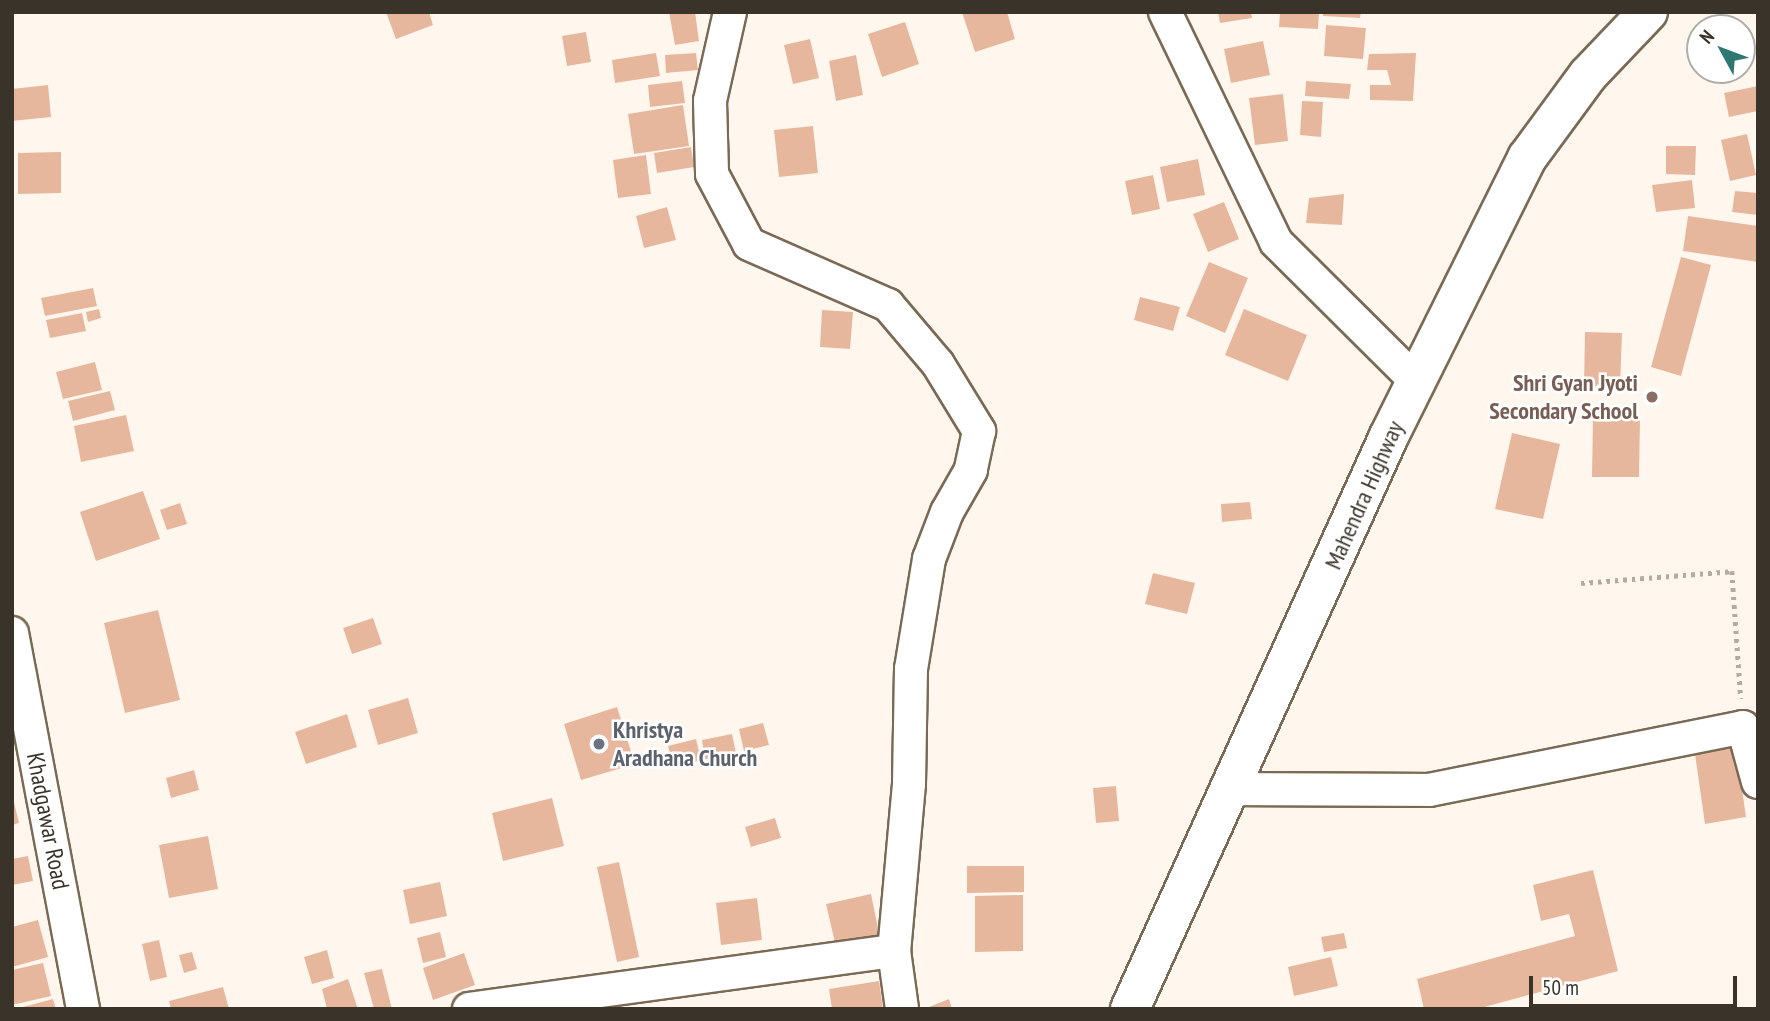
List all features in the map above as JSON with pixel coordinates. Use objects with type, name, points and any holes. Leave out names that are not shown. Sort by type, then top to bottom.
[{"type":"highway","name":"Mahendra Highway","points":[[1130,1009],[1416,381],[1527,158],[1588,75],[1648,12]]},
{"type":"street","points":[[730,12],[710,101],[712,174],[749,244],[888,305],[938,364],[979,431],[971,470],[947,512],[929,559],[911,669],[909,784],[894,951],[902,1009]]},
{"type":"street","points":[[1165,12],[1276,242],[1416,381]]},
{"type":"street","name":"Khadgawar Road","points":[[12,633],[83,1009]]},
{"type":"street","points":[[1232,789],[1429,790],[1743,727],[1758,782]]},
{"type":"street","points":[[470,1009],[894,951]]},
{"type":"path","points":[[1581,583],[1732,571],[1743,727]]},
{"type":"building","points":[[386,12],[429,12],[433,25],[396,39]]},
{"type":"building","points":[[669,12],[695,12],[699,41],[675,45]]},
{"type":"building","points":[[962,12],[1007,12],[1015,39],[975,52]]},
{"type":"building","points":[[1218,12],[1251,12],[1252,18],[1220,23]]},
{"type":"building","points":[[1280,12],[1319,12],[1318,29],[1279,27]]},
{"type":"building","points":[[1323,12],[1361,12],[1360,18],[1323,16]]},
{"type":"building","points":[[905,22],[919,64],[882,77],[868,34]]},
{"type":"building","points":[[1326,25],[1366,28],[1363,59],[1324,56]]},
{"type":"building","points":[[586,32],[591,62],[567,66],[562,36]]},
{"type":"building","points":[[810,39],[819,78],[793,84],[784,45]]},
{"type":"building","points":[[1263,41],[1270,75],[1231,83],[1224,49]]},
{"type":"building","points":[[656,53],[660,76],[615,83],[612,60]]},
{"type":"building","points":[[696,53],[698,70],[666,73],[665,55]]},
{"type":"building","points":[[1416,53],[1413,101],[1370,100],[1370,85],[1391,85],[1387,70],[1367,70],[1369,54]]},
{"type":"building","points":[[856,55],[863,95],[836,101],[829,61]]},
{"type":"building","points":[[682,81],[685,103],[650,107],[648,85]]},
{"type":"building","points":[[1306,81],[1351,84],[1349,99],[1305,96]]},
{"type":"building","points":[[48,85],[51,117],[12,121],[12,89]]},
{"type":"building","points":[[1758,86],[1758,111],[1729,117],[1724,93]]},
{"type":"building","points":[[1283,94],[1288,141],[1255,145],[1249,98]]},
{"type":"building","points":[[1302,101],[1323,102],[1321,137],[1300,135]]},
{"type":"building","points":[[683,105],[689,146],[634,154],[628,114]]},
{"type":"building","points":[[813,126],[818,173],[779,177],[774,130]]},
{"type":"building","points":[[1747,134],[1756,175],[1730,181],[1721,140]]},
{"type":"building","points":[[1666,146],[1696,146],[1695,175],[1666,174]]},
{"type":"building","points":[[691,147],[694,167],[657,173],[654,153]]},
{"type":"building","points":[[61,152],[61,193],[18,194],[18,153]]},
{"type":"building","points":[[646,155],[651,194],[618,198],[613,160]]},
{"type":"building","points":[[1198,159],[1205,195],[1167,202],[1160,167]]},
{"type":"building","points":[[1153,175],[1160,209],[1132,215],[1125,181]]},
{"type":"building","points":[[1692,180],[1695,208],[1656,212],[1652,185]]},
{"type":"building","points":[[1735,191],[1758,193],[1758,215],[1732,212]]},
{"type":"building","points":[[1344,194],[1342,225],[1306,223],[1309,198]]},
{"type":"building","points":[[1224,202],[1239,239],[1208,252],[1193,214]]},
{"type":"building","points":[[667,207],[676,240],[644,248],[636,216]]},
{"type":"building","points":[[1688,216],[1758,226],[1758,262],[1683,251]]},
{"type":"building","points":[[1681,257],[1711,265],[1681,376],[1651,367]]},
{"type":"building","points":[[1209,262],[1248,278],[1225,333],[1186,316]]},
{"type":"building","points":[[93,288],[97,306],[45,316],[41,298]]},
{"type":"building","points":[[1140,297],[1180,307],[1173,331],[1134,320]]},
{"type":"building","points":[[99,309],[101,318],[88,322],[86,312]]},
{"type":"building","points":[[1244,309],[1307,335],[1288,381],[1225,355]]},
{"type":"building","points":[[822,310],[853,312],[850,349],[820,347]]},
{"type":"building","points":[[82,313],[86,331],[50,338],[46,320]]},
{"type":"building","points":[[1585,332],[1622,333],[1620,387],[1584,386]]},
{"type":"building","points":[[95,362],[102,390],[63,399],[56,372]]},
{"type":"building","points":[[110,391],[115,410],[73,421],[68,401]]},
{"type":"building","points":[[126,415],[134,451],[81,462],[74,426]]},
{"type":"building","points":[[1593,416],[1640,417],[1639,477],[1592,477]]},
{"type":"building","points":[[1512,433],[1560,444],[1543,519],[1495,509]]},
{"type":"building","points":[[143,491],[160,539],[96,561],[80,512]]},
{"type":"building","points":[[1250,502],[1252,519],[1222,522],[1221,504]]},
{"type":"building","points":[[180,503],[187,524],[167,530],[160,510]]},
{"type":"building","points":[[1153,573],[1195,583],[1187,614],[1145,604]]},
{"type":"building","points":[[158,610],[180,700],[125,713],[104,623]]},
{"type":"building","points":[[373,618],[382,644],[352,654],[343,628]]},
{"type":"building","points":[[408,698],[418,733],[378,745],[368,710]]},
{"type":"building","name":"Khristya Aradhana Church","points":[[617,707],[635,764],[581,780],[564,724]]},
{"type":"building","points":[[347,714],[357,747],[306,764],[295,732]]},
{"type":"building","points":[[763,723],[769,745],[744,751],[739,729]]},
{"type":"building","points":[[732,734],[736,753],[705,759],[702,740]]},
{"type":"building","points":[[696,739],[701,760],[673,767],[668,746]]},
{"type":"building","points":[[1735,741],[1746,817],[1705,824],[1694,747]]},
{"type":"building","points":[[194,770],[199,790],[171,798],[166,778]]},
{"type":"building","points":[[1116,786],[1119,821],[1096,823],[1093,788]]},
{"type":"building","points":[[552,798],[564,846],[503,861],[492,813]]},
{"type":"building","points":[[12,799],[19,823],[12,825]]},
{"type":"building","points":[[775,818],[781,838],[751,847],[745,827]]},
{"type":"building","points":[[208,836],[218,889],[169,898],[159,845]]},
{"type":"building","points":[[28,856],[33,881],[12,885],[12,859]]},
{"type":"building","points":[[619,862],[639,957],[617,962],[597,867]]},
{"type":"building","points":[[967,866],[1024,866],[1024,892],[967,893]]},
{"type":"building","points":[[1593,870],[1618,971],[1477,1009],[1424,1009],[1417,979],[1575,936],[1569,914],[1541,921],[1533,885]]},
{"type":"building","points":[[440,882],[447,916],[410,924],[403,890]]},
{"type":"building","points":[[871,894],[880,938],[836,947],[826,904]]},
{"type":"building","points":[[1023,895],[1023,951],[975,952],[975,896]]},
{"type":"building","points":[[757,898],[762,940],[721,945],[716,903]]},
{"type":"building","points":[[38,920],[48,957],[12,967],[12,927]]},
{"type":"building","points":[[440,932],[446,957],[423,963],[417,938]]},
{"type":"building","points":[[1344,933],[1347,948],[1324,952],[1321,937]]},
{"type":"building","points":[[159,940],[167,977],[150,981],[142,944]]},
{"type":"building","points":[[327,950],[334,978],[312,984],[304,957]]},
{"type":"building","points":[[192,952],[197,969],[184,973],[179,955]]},
{"type":"building","points":[[464,953],[475,985],[433,1000],[423,968]]},
{"type":"building","points":[[1331,957],[1338,986],[1294,996],[1288,967]]},
{"type":"building","points":[[43,963],[51,996],[12,1005],[12,970]]},
{"type":"building","points":[[382,969],[392,1009],[374,1009],[364,973]]},
{"type":"building","points":[[348,979],[358,1009],[327,1009],[322,989]]},
{"type":"building","points":[[879,981],[883,1009],[832,1009],[829,989]]},
{"type":"building","points":[[223,987],[229,1009],[171,1009],[169,1001]]},
{"type":"building","points":[[53,999],[56,1009],[19,1009],[19,1008]]},
{"type":"building","points":[[949,999],[952,1009],[924,1009]]},
{"type":"place","name":"Shri Gyan Jyoti Secondary School","points":[[1652,397]]},
{"type":"place","name":"Khristya Aradhana Church","points":[[599,744]]}]
